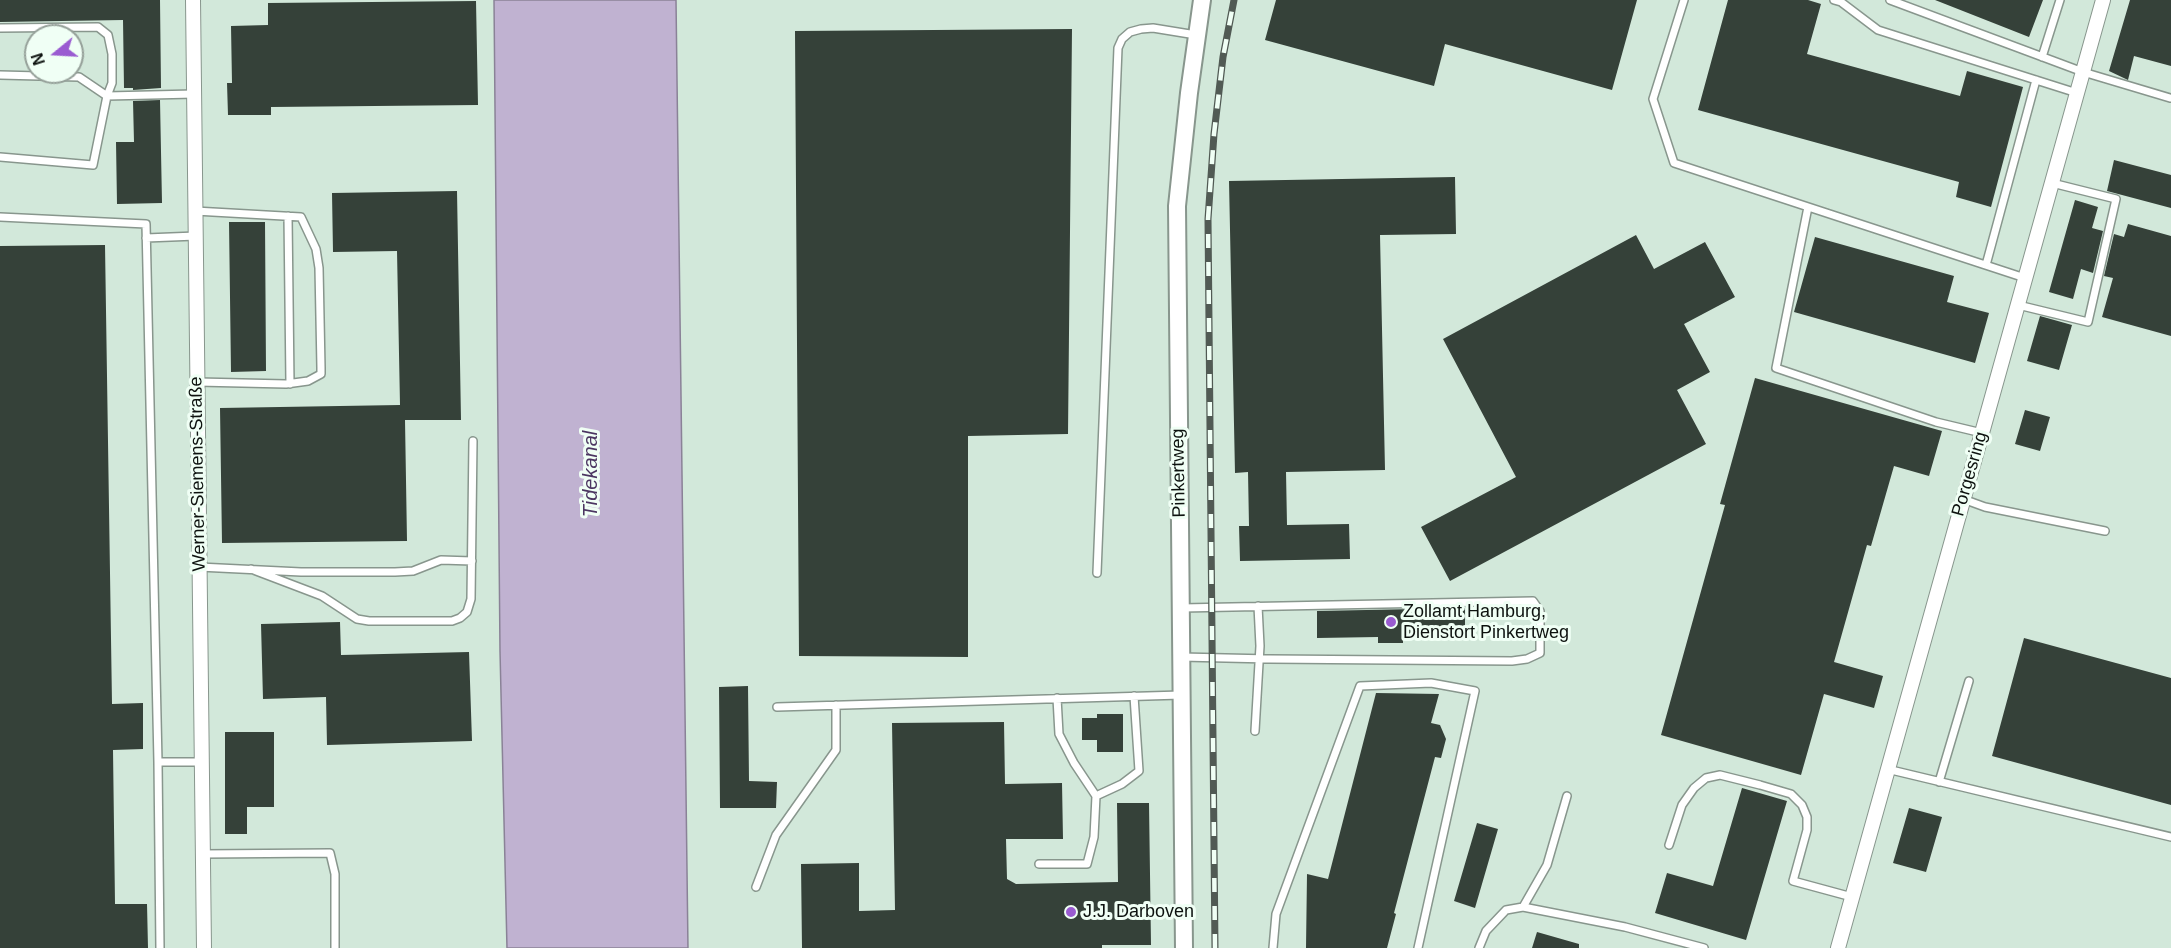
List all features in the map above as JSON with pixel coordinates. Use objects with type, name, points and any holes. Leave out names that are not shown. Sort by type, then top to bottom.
[{"type":"street","name":"Werner-Siemens-Straße","points":[[193,0],[204,948]]},
{"type":"street","name":"Pinkertweg","points":[[1184,948],[1177,206],[1202,0]]},
{"type":"street","name":"Porgesring","points":[[1838,948],[2103,0]]},
{"type":"lane","points":[[1684,0],[1653,99],[1674,163],[2025,278]]},
{"type":"lane","points":[[1834,0],[1841,2],[1878,30],[2077,93]]},
{"type":"lane","points":[[1890,0],[2083,72],[2170,98]]},
{"type":"lane","points":[[2042,57],[2060,0]]},
{"type":"lane","points":[[0,28],[98,27],[108,35],[112,54],[112,83],[107,96],[93,165],[0,157]]},
{"type":"lane","points":[[1097,573],[1118,48],[1122,39],[1130,32],[1141,29],[1153,28],[1197,36]]},
{"type":"lane","points":[[0,75],[79,77],[107,96],[194,94]]},
{"type":"lane","points":[[1986,265],[2036,80]]},
{"type":"lane","points":[[2018,305],[2088,322],[2116,199],[2052,183]]},
{"type":"lane","points":[[1808,207],[1776,368],[1936,422],[1982,433]]},
{"type":"lane","points":[[195,211],[301,217],[316,249],[319,268],[321,368],[321,374],[308,381],[290,384],[198,382]]},
{"type":"lane","points":[[288,216],[290,384]]},
{"type":"lane","points":[[0,218],[146,224],[160,948]]},
{"type":"lane","points":[[146,238],[196,236]]},
{"type":"lane","points":[[251,569],[322,596],[357,619],[452,621],[460,618],[467,612],[471,599],[473,441]]},
{"type":"lane","points":[[1963,499],[1985,507],[2105,531]]},
{"type":"lane","points":[[200,567],[301,572],[395,572],[413,571],[441,560],[472,561]]},
{"type":"lane","points":[[1180,608],[1533,601],[1540,611],[1540,653],[1527,659],[1181,657]]},
{"type":"lane","points":[[1255,731],[1259,659],[1258,606]]},
{"type":"lane","points":[[1939,782],[1969,681]]},
{"type":"lane","points":[[1273,948],[1276,914],[1360,686],[1431,683],[1475,691],[1418,948]]},
{"type":"lane","points":[[777,707],[1181,695]]},
{"type":"lane","points":[[1096,796],[1122,784],[1139,771],[1134,696]]},
{"type":"lane","points":[[1039,864],[1087,864],[1094,837],[1096,796],[1074,763],[1059,734],[1057,698]]},
{"type":"lane","points":[[756,886],[776,835],[836,750],[836,705]]},
{"type":"lane","points":[[158,762],[202,762]]},
{"type":"lane","points":[[1887,769],[2171,837]]},
{"type":"lane","points":[[1668,844],[1682,805],[1694,788],[1706,778],[1720,775],[1760,785],[1791,794],[1802,805],[1807,830],[1793,881],[1852,897]]},
{"type":"lane","points":[[1523,907],[1547,865],[1567,796]]},
{"type":"lane","points":[[203,854],[330,853],[335,873],[335,948]]},
{"type":"lane","points":[[1479,948],[1486,931],[1506,910],[1523,907],[1624,927],[1704,948]]},
{"type":"shaded area","points":[[0,0],[494,0],[500,651],[507,948],[0,948]]},
{"type":"shaded area","points":[[676,0],[2171,0],[2171,948],[688,948]]},
{"type":"water","name":"Tidekanal","points":[[494,0],[676,0],[688,948],[507,948],[500,651]]},
{"type":"building","points":[[0,0],[160,0],[161,88],[133,90],[133,88],[124,88],[123,20],[0,22]]},
{"type":"building","points":[[1276,0],[1637,0],[1612,90],[1445,44],[1434,86],[1265,40]]},
{"type":"building","points":[[1728,0],[1808,0],[1821,4],[1807,54],[1960,96],[1967,71],[2023,87],[1991,207],[1956,197],[1959,182],[1698,110]]},
{"type":"building","points":[[1935,0],[2043,0],[2029,37]]},
{"type":"building","points":[[2130,0],[2171,0],[2171,66],[2134,56],[2128,80],[2109,71]]},
{"type":"building","points":[[476,1],[478,105],[271,107],[271,115],[228,115],[227,83],[232,83],[231,26],[268,25],[268,3]]},
{"type":"building","points":[[1072,29],[1068,434],[968,436],[968,657],[799,656],[795,31]]},
{"type":"building","points":[[160,100],[162,203],[117,204],[116,142],[134,142],[133,101]]},
{"type":"building","points":[[2114,160],[2171,175],[2171,208],[2107,191]]},
{"type":"building","points":[[1455,177],[1456,234],[1380,235],[1385,470],[1286,472],[1287,525],[1349,524],[1350,559],[1240,561],[1239,526],[1249,526],[1248,472],[1235,473],[1229,181]]},
{"type":"building","points":[[457,191],[461,420],[405,420],[407,541],[222,543],[220,408],[400,405],[397,251],[333,252],[332,193]]},
{"type":"building","points":[[2075,200],[2098,207],[2092,228],[2103,231],[2093,273],[2081,269],[2073,299],[2049,292]]},
{"type":"building","points":[[229,222],[265,222],[266,371],[231,372]]},
{"type":"building","points":[[2128,224],[2171,236],[2171,336],[2102,317],[2113,278],[2104,276],[2114,234],[2124,237]]},
{"type":"building","points":[[1636,235],[1654,269],[1705,242],[1735,297],[1684,324],[1710,372],[1677,390],[1706,444],[1450,581],[1421,527],[1516,477],[1443,339]]},
{"type":"building","points":[[1815,237],[1954,276],[1947,302],[1989,313],[1975,363],[1794,312]]},
{"type":"building","points":[[105,245],[112,704],[143,703],[143,749],[113,750],[115,904],[147,904],[148,948],[0,948],[0,246]]},
{"type":"building","points":[[2040,316],[2072,325],[2059,370],[2027,361]]},
{"type":"building","points":[[1755,378],[1942,431],[1929,476],[1894,466],[1871,546],[1867,545],[1834,662],[1883,676],[1874,708],[1824,694],[1801,775],[1661,735],[1725,505],[1720,504]]},
{"type":"building","points":[[2025,410],[2050,417],[2040,451],[2015,444]]},
{"type":"building","name":"Zollamt Hamburg, Dienstort Pinkertweg","points":[[1465,608],[1465,638],[1403,638],[1403,643],[1378,643],[1378,637],[1317,638],[1317,611]]},
{"type":"building","points":[[340,622],[341,655],[469,652],[472,741],[327,745],[326,697],[263,699],[261,624]]},
{"type":"building","points":[[2024,638],[2171,678],[2171,805],[1992,756]]},
{"type":"building","points":[[748,686],[749,781],[777,782],[776,808],[720,808],[719,687]]},
{"type":"building","points":[[1376,693],[1439,694],[1431,723],[1440,725],[1446,739],[1441,758],[1435,757],[1387,948],[1306,948],[1307,874],[1328,879]]},
{"type":"building","points":[[1097,714],[1123,714],[1123,752],[1097,752],[1097,740],[1082,740],[1082,718],[1097,718]]},
{"type":"building","points":[[1004,722],[1005,784],[1062,783],[1063,839],[1006,839],[1007,879],[1016,884],[1118,882],[1117,803],[1149,803],[1151,945],[1102,945],[1102,948],[802,948],[801,864],[859,863],[859,911],[895,910],[892,723]]},
{"type":"building","points":[[225,732],[274,732],[274,807],[247,807],[247,834],[225,834]]},
{"type":"building","points":[[1742,788],[1787,801],[1746,940],[1655,913],[1667,873],[1713,886]]},
{"type":"building","points":[[1909,808],[1942,817],[1926,872],[1893,863]]},
{"type":"building","points":[[1477,823],[1498,829],[1475,908],[1454,901]]},
{"type":"building","points":[[1537,932],[1579,944],[1579,948],[1532,948]]},
{"type":"railway","points":[[1215,948],[1208,219],[1214,134],[1223,57],[1234,0]]},
{"type":"place","name":"Zollamt Hamburg, Dienstort Pinkertweg","points":[[1391,622]]},
{"type":"place","name":"J.J. Darboven","points":[[1071,912]]}]
